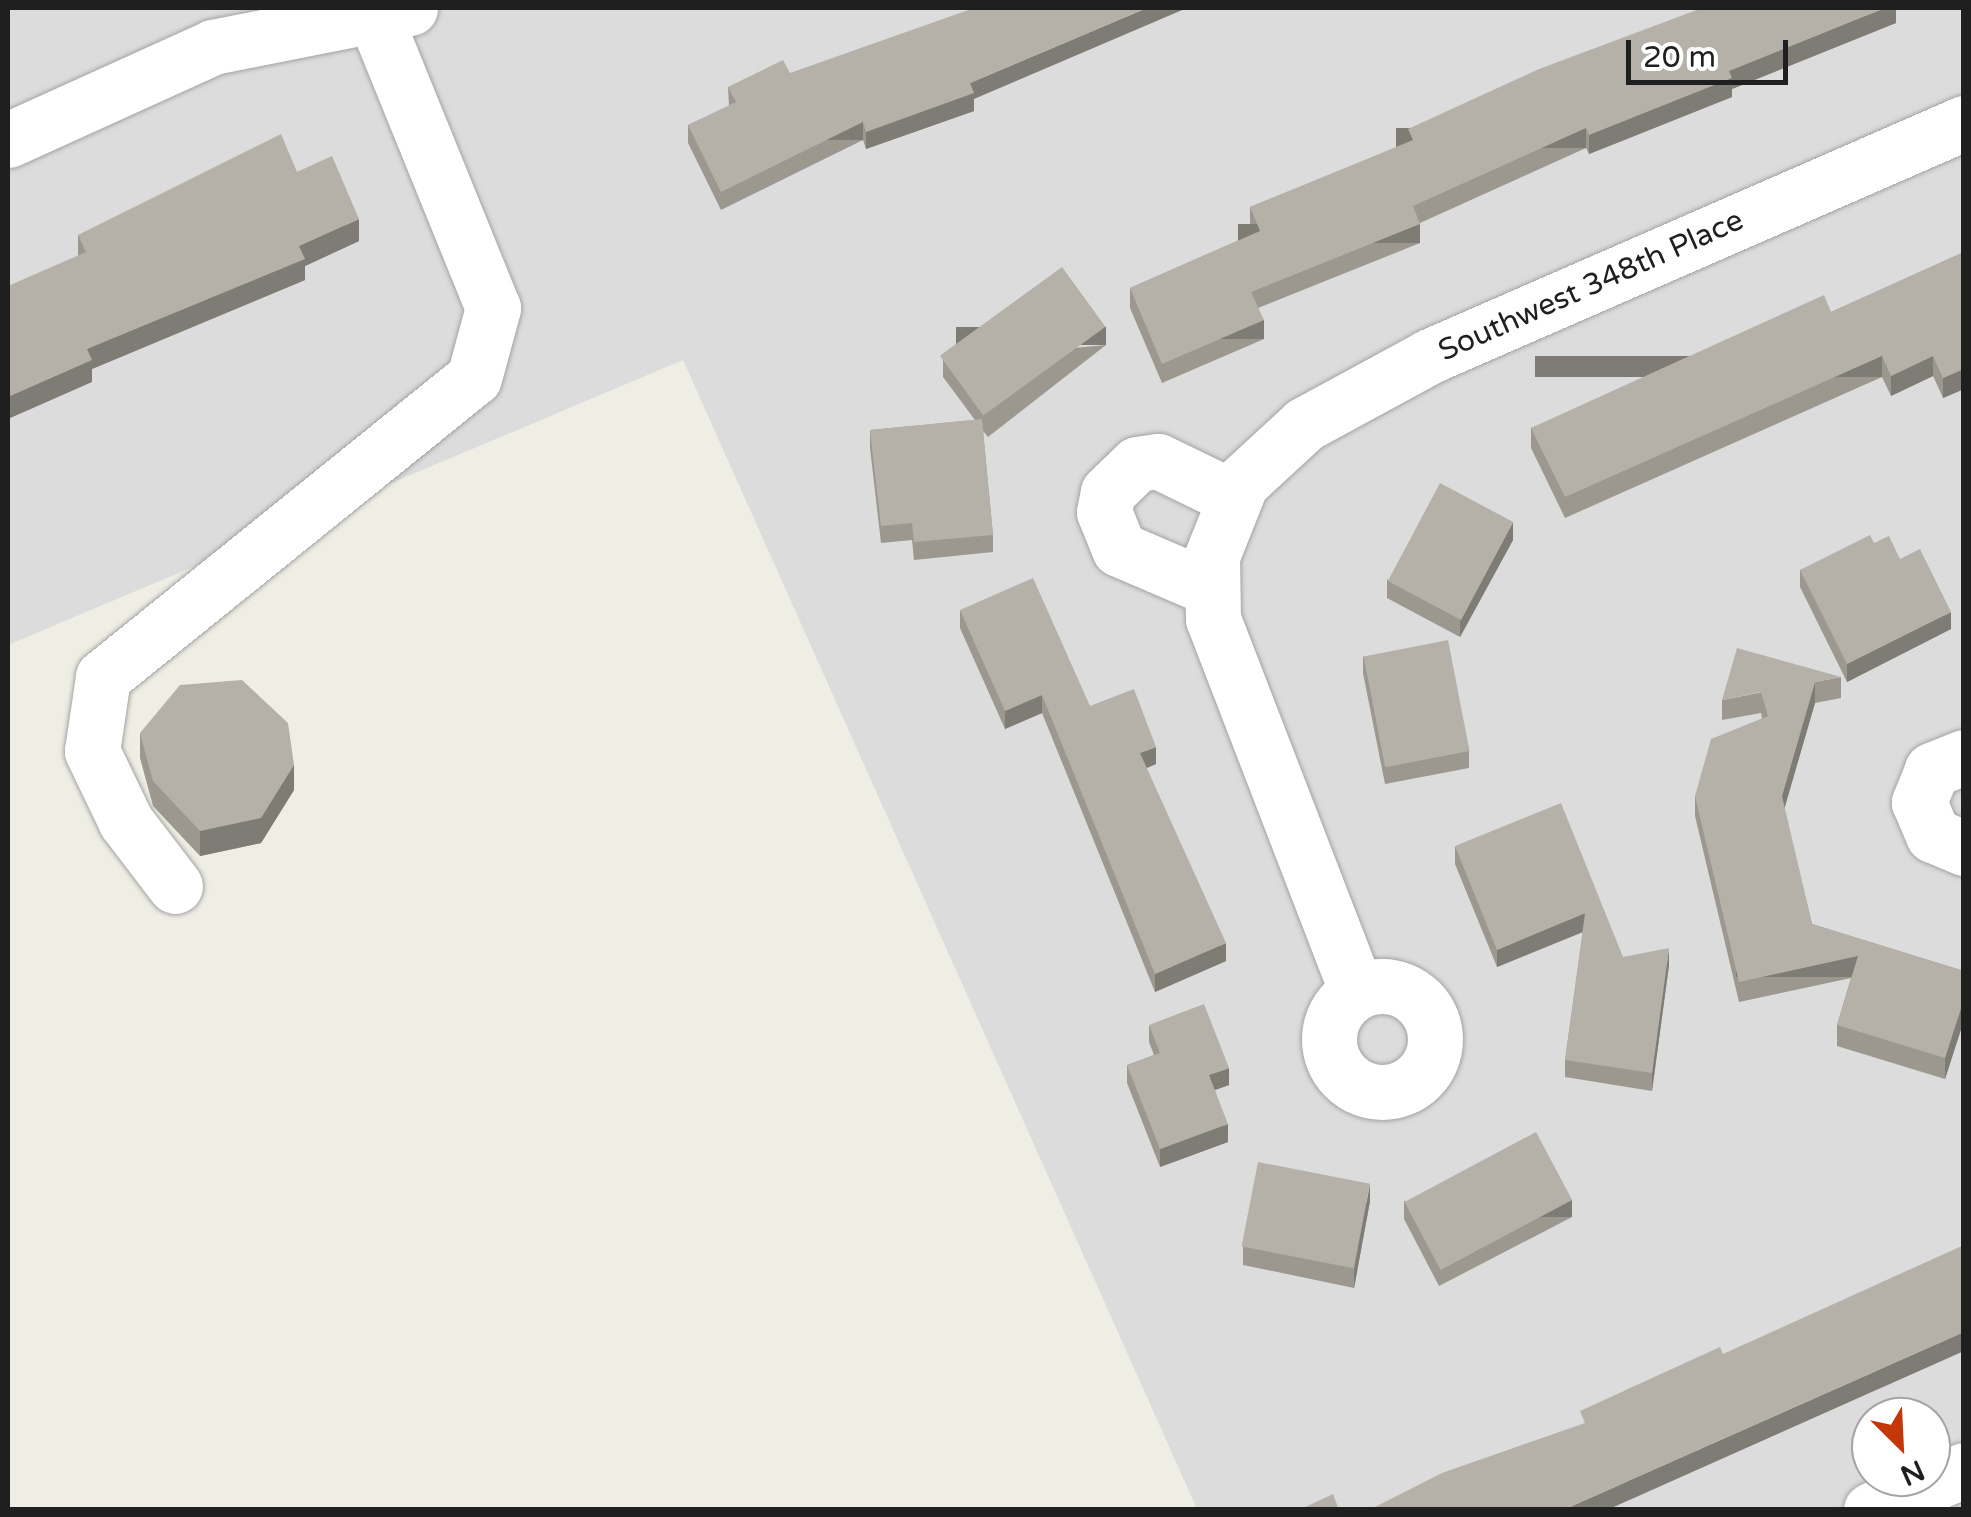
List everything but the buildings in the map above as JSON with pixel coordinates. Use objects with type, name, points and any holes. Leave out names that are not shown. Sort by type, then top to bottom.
[{"type":"street","points":[[8,140],[214,47],[392,10],[494,308],[474,378],[103,678],[92,751],[126,822],[176,886]]},
{"type":"street","name":"Southwest 348th Place","points":[[1236,490],[1305,424],[1430,356],[1964,123]]},
{"type":"street","points":[[1210,588],[1118,549],[1104,512],[1108,492],[1138,464],[1158,461],[1236,490],[1210,588],[1275,798],[1356,992]]},
{"type":"street","points":[[1964,757],[1932,770],[1920,802],[1933,835],[1964,848]]},
{"type":"street","points":[[1871,1510],[1964,1470]]},
{"type":"shaded area","points":[[8,8],[1963,8],[1963,1509],[1197,1509],[683,360],[8,645]]}]
